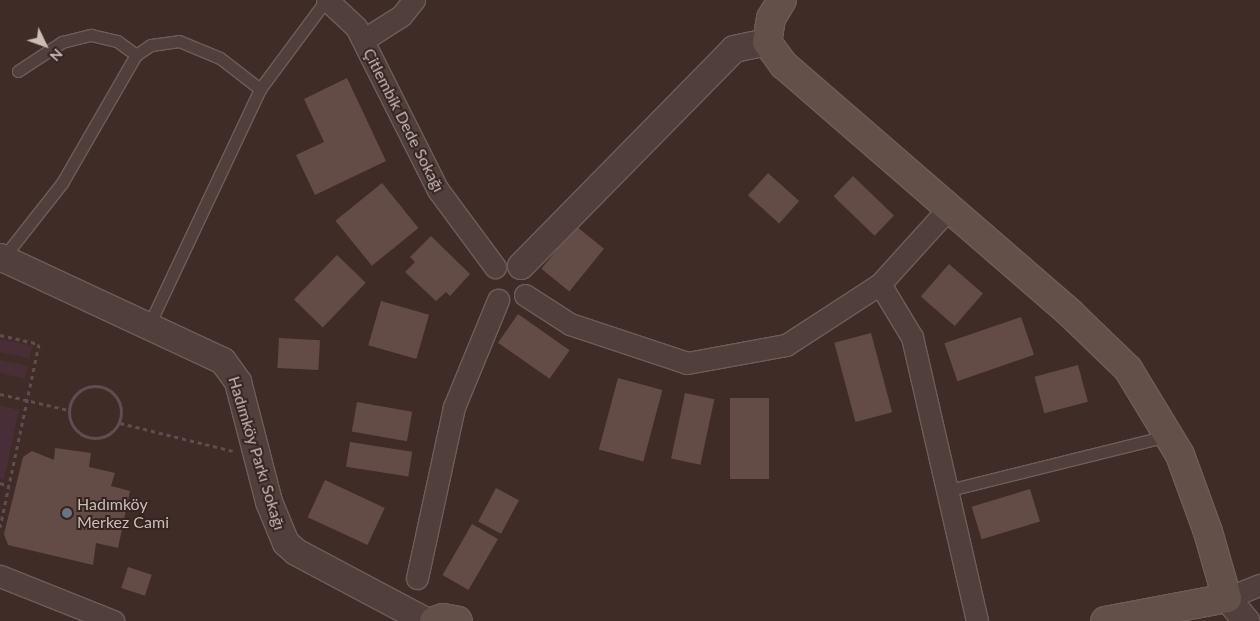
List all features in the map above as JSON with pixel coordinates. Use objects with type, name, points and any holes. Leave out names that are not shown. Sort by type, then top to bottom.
[{"type":"main road","points":[[782,0],[771,18],[766,42],[784,65],[1070,313],[1128,369],[1180,455],[1208,532],[1227,598],[1105,621]]},
{"type":"main road","points":[[434,621],[443,618],[458,621]]},
{"type":"street","name":"Çitlembik Dede Sokağı","points":[[327,0],[356,27],[438,190],[495,267]]},
{"type":"street","points":[[363,40],[390,25],[414,0]]},
{"type":"street","points":[[521,266],[734,49],[766,42]]},
{"type":"street","points":[[525,295],[570,324],[687,363],[786,345],[880,284],[949,208]]},
{"type":"street","name":"Hadımköy Parkı Sokağı","points":[[1,258],[213,354],[231,369],[238,382],[254,448],[279,531],[286,543],[296,552],[426,621]]},
{"type":"street","points":[[512,262],[521,266],[529,280],[525,295],[508,303],[498,300],[488,284],[495,267],[512,262]]},
{"type":"street","points":[[880,284],[912,337],[945,491],[978,621]]},
{"type":"street","points":[[417,578],[454,407],[498,300]]},
{"type":"street","points":[[0,576],[113,621]]},
{"type":"street","points":[[1246,621],[1227,598],[1260,585]]},
{"type":"lane","points":[[149,325],[260,88],[327,0]]},
{"type":"lane","points":[[18,70],[62,42],[91,35],[117,41],[136,55]]},
{"type":"lane","points":[[1,258],[62,183],[136,55],[151,45],[179,41],[220,58],[260,88]]},
{"type":"lane","points":[[945,491],[1168,436]]},
{"type":"path","points":[[0,335],[39,344],[0,528]]},
{"type":"path","points":[[87,387],[104,387],[118,397],[122,414],[120,423],[108,435],[91,438],[76,430],[69,410],[79,391],[87,387]]},
{"type":"path","points":[[0,394],[69,410]]},
{"type":"path","points":[[120,423],[235,452],[254,448]]},
{"type":"path","points":[[0,484],[9,486]]},
{"type":"shaded area","points":[[0,339],[32,346],[30,359],[0,352]]},
{"type":"shaded area","points":[[0,360],[28,366],[25,379],[0,373]]},
{"type":"shaded area","points":[[0,405],[19,410],[4,479],[0,478]]},
{"type":"building","points":[[347,78],[386,161],[315,195],[296,155],[324,142],[304,99]]},
{"type":"building","points":[[768,173],[799,201],[779,223],[748,195]]},
{"type":"building","points":[[853,176],[894,216],[875,236],[834,196]]},
{"type":"building","points":[[382,183],[419,228],[372,266],[335,221]]},
{"type":"building","points":[[576,226],[604,249],[569,291],[541,269]]},
{"type":"building","points":[[431,236],[470,274],[450,296],[446,292],[436,301],[405,272],[415,262],[410,257]]},
{"type":"building","points":[[337,255],[366,283],[323,327],[294,300]]},
{"type":"building","points":[[949,264],[983,294],[955,326],[921,296]]},
{"type":"building","points":[[381,301],[429,315],[416,359],[368,345]]},
{"type":"building","points":[[518,314],[570,350],[550,379],[498,343]]},
{"type":"building","points":[[1021,317],[1034,355],[957,381],[944,343]]},
{"type":"building","points":[[871,333],[892,412],[856,422],[834,343]]},
{"type":"building","points":[[279,338],[320,340],[318,370],[277,368]]},
{"type":"building","points":[[1078,365],[1088,402],[1044,413],[1035,377]]},
{"type":"building","points":[[618,378],[662,390],[643,461],[599,449]]},
{"type":"building","points":[[685,393],[714,399],[700,465],[671,459]]},
{"type":"building","points":[[730,398],[769,398],[769,479],[730,479]]},
{"type":"building","points":[[357,402],[412,412],[407,441],[352,432]]},
{"type":"building","points":[[350,442],[412,452],[408,477],[346,467]]},
{"type":"building","name":"Hadımköy Merkez Cami","points":[[55,448],[91,453],[89,467],[115,473],[111,486],[130,491],[118,548],[96,543],[93,565],[8,545],[4,534],[23,457],[32,451],[54,460]]},
{"type":"building","points":[[325,480],[385,508],[367,545],[308,517]]},
{"type":"building","points":[[496,488],[519,500],[501,534],[478,522]]},
{"type":"building","points":[[1030,489],[1040,522],[982,539],[972,507]]},
{"type":"building","points":[[472,524],[498,539],[468,590],[442,575]]},
{"type":"building","points":[[128,567],[152,575],[145,596],[121,588]]},
{"type":"place","name":"Hadımköy Merkez Cami","points":[[67,513]]}]
